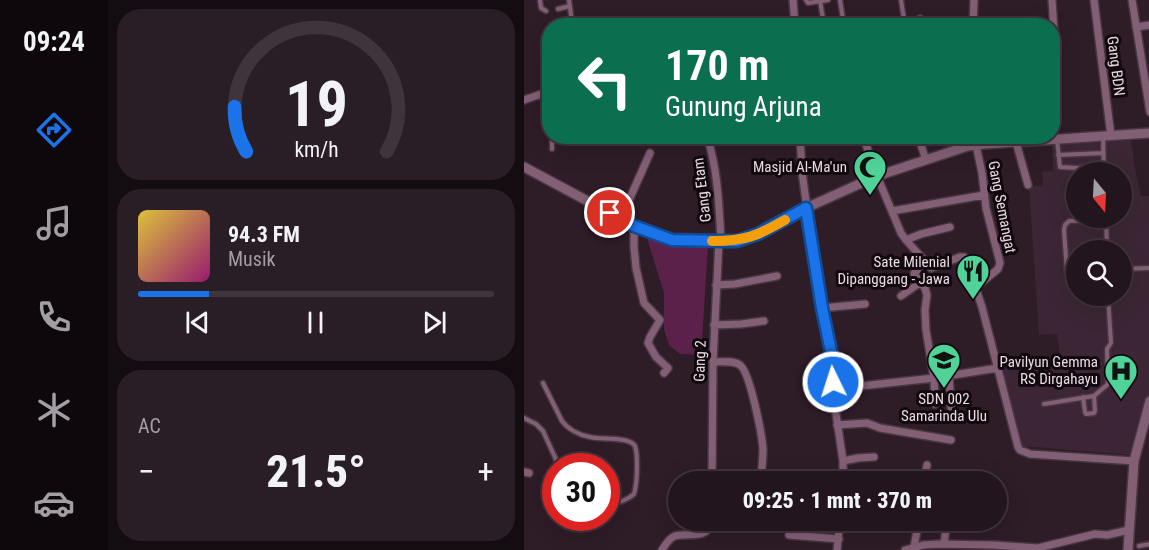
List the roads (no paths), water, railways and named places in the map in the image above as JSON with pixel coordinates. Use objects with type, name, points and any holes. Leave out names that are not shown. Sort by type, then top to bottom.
[{"type":"street","points":[[793,0],[794,18]]},
{"type":"street","points":[[973,18],[974,0]]},
{"type":"street","points":[[1052,0],[1053,18]]},
{"type":"street","name":"Gang BDN","points":[[1094,0],[1107,136]]},
{"type":"street","points":[[1132,0],[1150,112]]},
{"type":"street","points":[[1136,27],[1150,25]]},
{"type":"street","points":[[524,100],[542,94]]},
{"type":"street","points":[[1060,140],[1150,134]]},
{"type":"street","name":"Gang Etam","points":[[709,144],[717,181],[720,241]]},
{"type":"street","points":[[800,144],[806,208],[833,361],[833,389],[843,471]]},
{"type":"street","points":[[866,144],[877,176],[906,240],[931,268],[964,257],[982,307],[1020,450],[1030,454],[1134,461]]},
{"type":"street","points":[[921,144],[926,159]]},
{"type":"street","points":[[524,166],[634,226],[672,240],[737,241],[758,234],[806,208],[877,176],[968,144]]},
{"type":"street","name":"Gang Semangat","points":[[971,144],[982,173],[984,195],[1000,264],[998,269],[975,288]]},
{"type":"street","points":[[1020,144],[1028,184]]},
{"type":"street","points":[[621,218],[650,153]]},
{"type":"street","points":[[892,211],[984,195]]},
{"type":"street","points":[[634,226],[636,268],[644,303],[660,320],[648,343],[656,357],[668,368],[664,374]]},
{"type":"street","points":[[906,240],[950,227]]},
{"type":"street","name":"Gang 2","points":[[712,471],[714,325],[720,241]]},
{"type":"street","points":[[926,263],[914,273],[928,295],[925,310],[926,330],[936,393],[935,404]]},
{"type":"street","points":[[716,285],[736,284],[777,276]]},
{"type":"street","points":[[901,296],[920,282]]},
{"type":"street","points":[[822,308],[865,304]]},
{"type":"street","points":[[714,325],[764,321]]},
{"type":"street","points":[[713,362],[736,362],[744,369],[760,429],[763,448],[762,471]]},
{"type":"street","points":[[833,389],[934,378],[998,368]]},
{"type":"street","points":[[949,376],[951,407]]},
{"type":"street","points":[[1128,550],[1134,461],[1149,404]]},
{"type":"street","points":[[837,425],[867,423],[880,428],[951,440]]},
{"type":"street","points":[[843,462],[874,457]]},
{"type":"street","points":[[926,471],[927,465]]},
{"type":"street","points":[[905,550],[944,544],[1038,548],[1095,534],[1107,536],[1128,530]]},
{"type":"street","points":[[662,550],[675,536],[708,531]]},
{"type":"street","points":[[838,550],[839,531]]},
{"type":"street","points":[[914,548],[916,531]]},
{"type":"street","points":[[944,544],[946,531]]},
{"type":"street","points":[[789,536],[839,539]]},
{"type":"lane","points":[[540,0],[542,8],[546,11]]},
{"type":"lane","points":[[569,0],[571,15]]},
{"type":"lane","points":[[806,0],[808,3],[828,0]]},
{"type":"lane","points":[[840,0],[843,18]]},
{"type":"lane","points":[[901,0],[904,18]]},
{"type":"lane","points":[[820,1],[823,18]]},
{"type":"lane","points":[[558,9],[570,6]]},
{"type":"lane","points":[[1104,162],[1103,153],[1107,136]]},
{"type":"lane","points":[[552,144],[552,149]]},
{"type":"lane","points":[[1057,144],[1059,165],[1066,168]]},
{"type":"lane","points":[[1058,155],[1103,153]]},
{"type":"lane","points":[[1066,224],[1064,230],[1066,258]]},
{"type":"lane","points":[[1132,269],[1150,268]]},
{"type":"lane","points":[[1044,404],[1094,396],[1108,384],[1107,349],[1111,343],[1109,306]]},
{"type":"lane","points":[[543,383],[565,425],[581,435],[629,441],[634,446],[637,458],[637,479],[634,494],[620,502]]},
{"type":"lane","points":[[1083,397],[1086,414],[1095,411],[1094,396]]},
{"type":"lane","points":[[524,418],[536,424],[543,431],[553,453]]},
{"type":"lane","points":[[1139,546],[1150,544]]},
{"type":"place","name":"Masjid Al-Ma'un","points":[[870,196]]},
{"type":"place","name":"Sate Milenial Dipanggang - Jawa","points":[[973,300]]},
{"type":"place","name":"SDN 002 Samarinda Ulu","points":[[944,389]]},
{"type":"place","name":"Pavilyun Gemma RS Dirgahayu","points":[[1121,400]]}]
